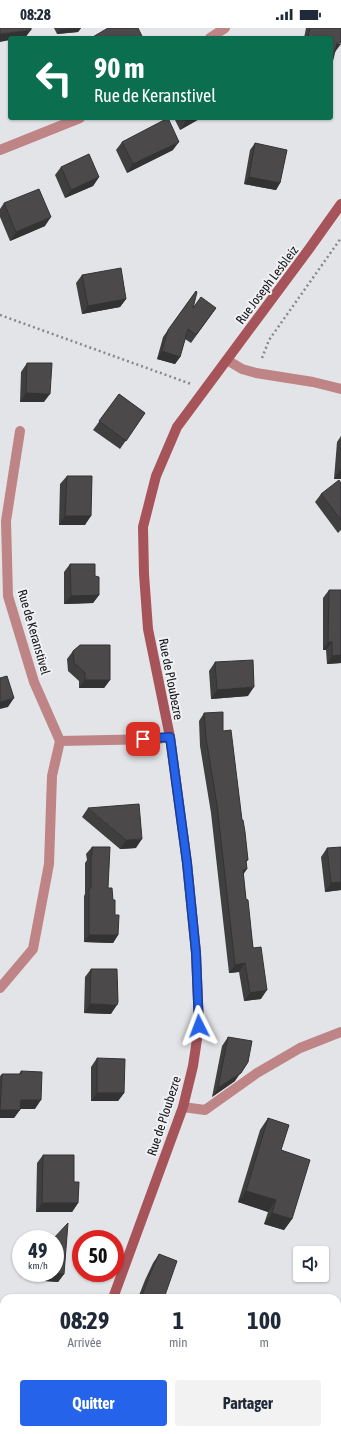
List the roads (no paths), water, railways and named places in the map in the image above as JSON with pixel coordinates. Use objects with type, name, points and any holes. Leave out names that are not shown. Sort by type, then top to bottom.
[{"type":"main road","name":"Rue Joseph Lesbleiz","points":[[213,380],[341,204]]},
{"type":"main road","name":"Rue de Ploubezre","points":[[114,1294],[183,1107],[193,1066],[199,1026],[196,953],[188,870],[170,737],[148,628],[144,574],[143,527],[156,476],[177,427],[213,380]]},
{"type":"street","points":[[213,36],[225,28]]},
{"type":"street","points":[[0,150],[75,120]]},
{"type":"street","points":[[227,360],[242,369],[256,373],[313,382],[341,389]]},
{"type":"street","name":"Rue de Keranstivel","points":[[20,431],[6,521],[8,596],[34,682],[60,741]]},
{"type":"street","points":[[0,988],[34,949],[49,864],[52,776],[60,741],[157,739],[170,737]]},
{"type":"street","points":[[183,1107],[205,1110],[257,1072],[300,1048],[341,1032]]}]
